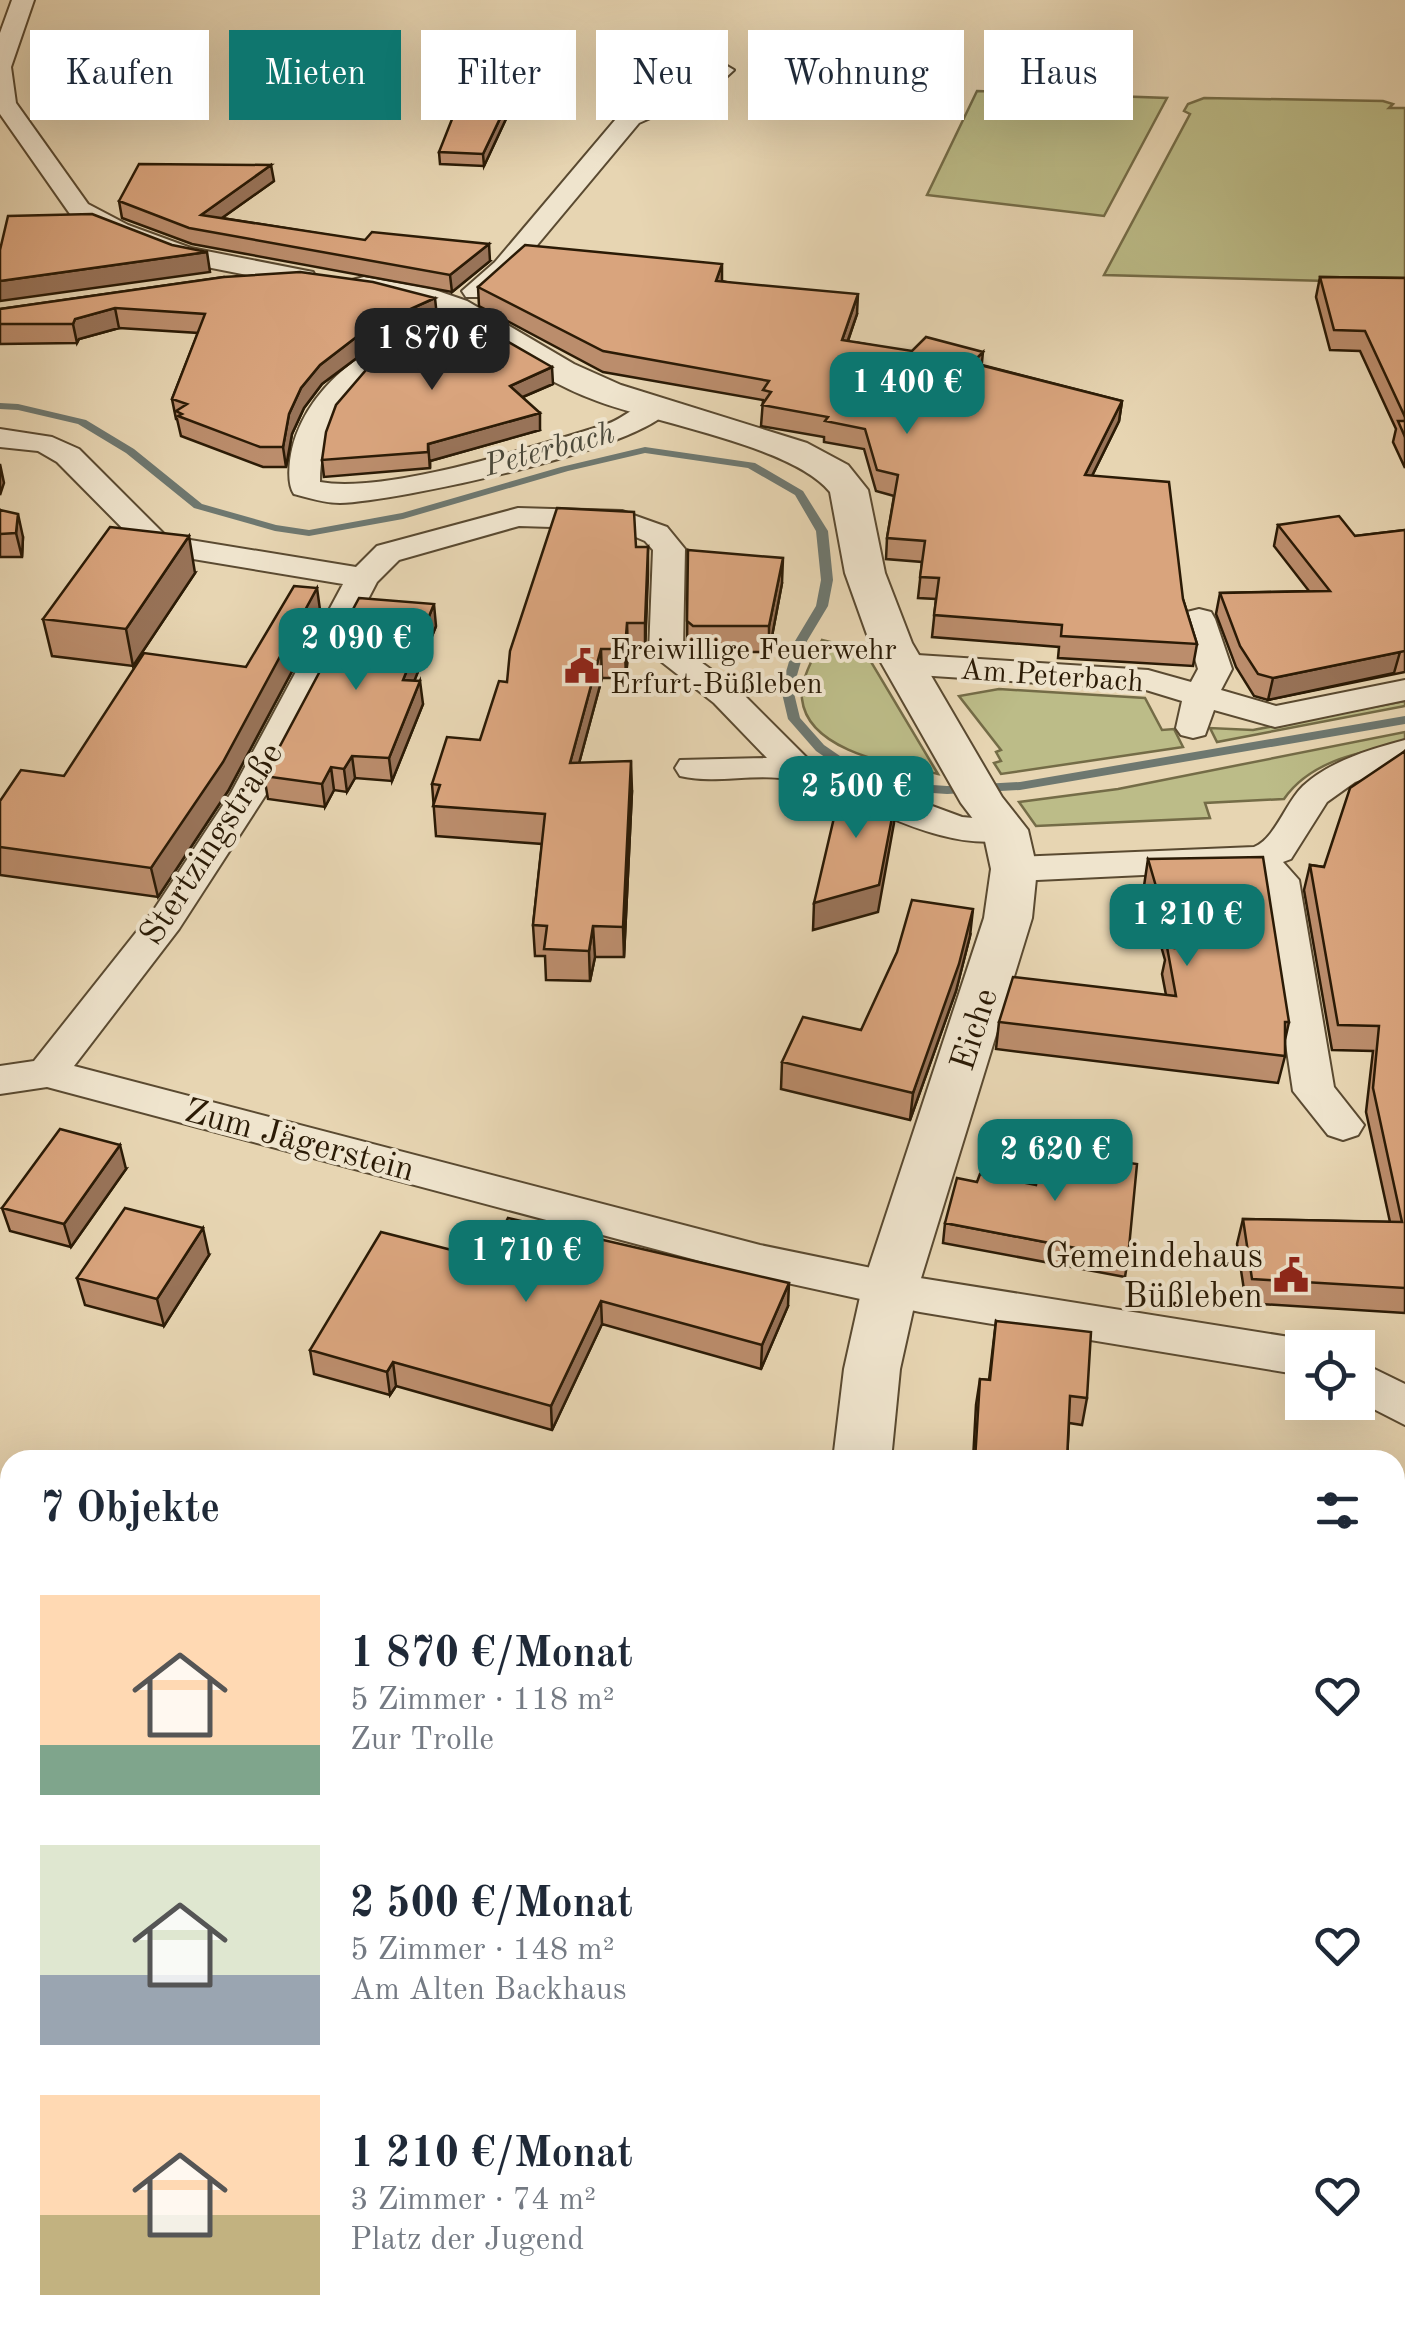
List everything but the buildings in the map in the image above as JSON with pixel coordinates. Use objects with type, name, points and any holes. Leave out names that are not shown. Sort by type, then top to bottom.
[{"type":"street","points":[[23,0],[0,68],[2,103],[79,209],[119,231],[184,255],[432,299],[581,381],[794,450],[835,473],[849,490],[865,573],[882,622],[902,664],[992,819]]},
{"type":"street","points":[[628,120],[463,313],[393,347],[342,384],[310,433],[303,467],[305,488],[337,494],[430,482],[621,430],[656,408]]},
{"type":"street","points":[[190,289],[303,278]]},
{"type":"street","points":[[0,438],[53,446],[73,459],[138,532],[156,544],[375,566],[518,517],[622,520],[656,534],[670,549],[666,652],[726,696],[798,769]]},
{"type":"street","name":"Stertzingstraße","points":[[47,1073],[166,920],[249,792],[375,566]]},
{"type":"street","points":[[1197,712],[1214,669],[1199,619]]},
{"type":"street","name":"Am Peterbach","points":[[902,664],[1148,680],[1197,712],[1275,717],[1405,690]]},
{"type":"street","points":[[694,768],[798,769],[958,828],[992,819],[1258,858],[1278,851],[1308,798],[1326,781],[1388,757]]},
{"type":"street","name":"Eiche","points":[[863,1450],[872,1369],[890,1288],[1008,918],[992,819]]},
{"type":"street","points":[[1258,858],[1280,880],[1314,1091],[1343,1126]]},
{"type":"street","name":"Zum Jägerstein","points":[[0,1080],[47,1073],[760,1261],[890,1288],[1285,1354]]},
{"type":"street","points":[[1375,1388],[1405,1407]]},
{"type":"green space","points":[[977,91],[984,91],[984,120],[1133,120],[1133,97],[1167,98],[1104,216],[927,195]]},
{"type":"green space","points":[[1204,98],[1383,101],[1393,104],[1389,108],[1405,108],[1405,283],[1104,275],[1190,114],[1184,111],[1188,104]]},
{"type":"green space","points":[[822,640],[864,650],[938,774],[879,761],[837,744],[820,732],[808,717],[802,691]]},
{"type":"green space","points":[[999,689],[1145,698],[1162,730],[1174,729],[1183,747],[1001,774],[994,763],[1001,761],[996,752],[1001,750],[959,696]]},
{"type":"green space","points":[[1405,701],[1405,706],[1217,742],[1210,728],[1253,730]]},
{"type":"green space","points":[[1405,732],[1405,743],[1338,760],[1308,775],[1284,799],[1205,803],[1210,818],[1036,826],[1019,802],[1118,789]]},
{"type":"waterway","name":"Peterbach","points":[[0,406],[82,422],[130,451],[198,506],[275,528],[309,533],[403,516],[645,450],[751,465],[799,493],[822,531],[827,580],[822,606],[801,641],[787,689],[794,719],[820,748],[852,770],[903,787],[947,790],[1020,786],[1405,720]]},
{"type":"place","name":"Freiwillige Feuerwehr Erfurt-Büßleben","points":[[582,666]]},
{"type":"place","name":"Gemeindehaus Büßleben","points":[[1291,1275]]}]
